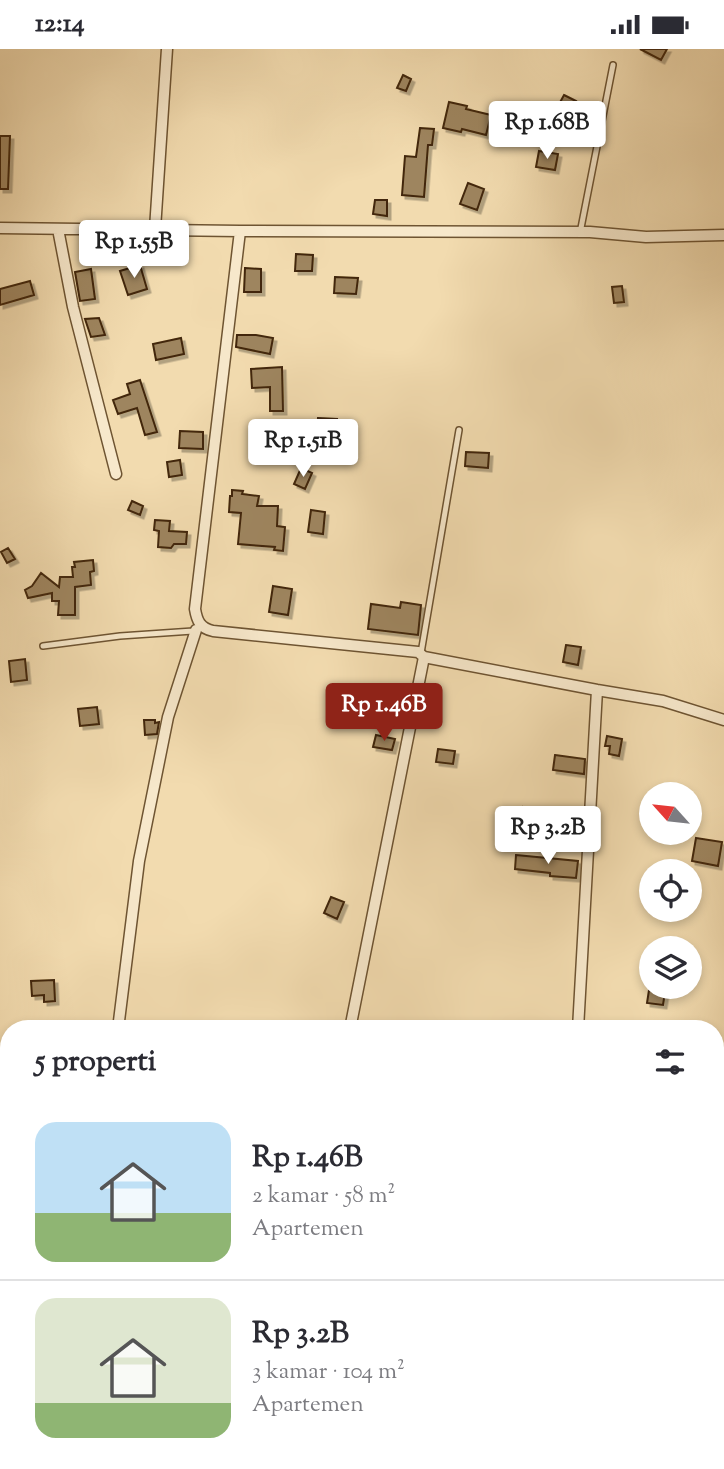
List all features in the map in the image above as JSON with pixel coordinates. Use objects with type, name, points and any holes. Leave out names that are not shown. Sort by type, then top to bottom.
[{"type":"street","points":[[155,229],[167,49]]},
{"type":"street","points":[[0,228],[724,236]]},
{"type":"street","points":[[58,229],[72,307],[116,474]]},
{"type":"street","points":[[119,1020],[139,861],[169,717],[198,628],[195,609],[240,231]]},
{"type":"street","points":[[198,628],[423,655],[663,701],[724,720]]},
{"type":"street","points":[[352,1020],[423,655]]},
{"type":"street","points":[[579,1020],[597,690]]},
{"type":"lane","points":[[580,233],[613,65]]},
{"type":"lane","points":[[423,655],[459,430]]},
{"type":"lane","points":[[43,646],[120,636],[193,631],[198,628]]},
{"type":"building","points":[[640,49],[667,49],[661,60]]},
{"type":"building","points":[[403,75],[411,79],[406,91],[397,88]]},
{"type":"building","points":[[564,95],[576,101],[568,115],[557,108]]},
{"type":"building","points":[[449,102],[491,115],[486,135],[443,128]]},
{"type":"building","points":[[420,128],[434,129],[432,145],[428,145],[424,197],[402,195],[405,156],[416,157]]},
{"type":"building","points":[[0,136],[10,136],[8,189],[0,189]]},
{"type":"building","points":[[539,151],[558,154],[555,170],[536,167]]},
{"type":"building","points":[[468,183],[484,189],[477,210],[460,204]]},
{"type":"building","points":[[375,200],[387,200],[387,216],[373,214]]},
{"type":"building","points":[[296,254],[313,255],[312,271],[295,271]]},
{"type":"building","points":[[140,265],[147,289],[128,295],[120,271]]},
{"type":"building","points":[[245,268],[261,269],[261,292],[244,292]]},
{"type":"building","points":[[91,269],[95,299],[80,301],[75,272]]},
{"type":"building","points":[[335,277],[358,278],[356,294],[334,293]]},
{"type":"building","points":[[30,281],[34,295],[0,305],[0,289]]},
{"type":"building","points":[[622,286],[624,302],[614,303],[612,287]]},
{"type":"building","points":[[99,318],[105,335],[91,337],[85,319]]},
{"type":"building","points":[[237,335],[273,338],[270,354],[236,347]]},
{"type":"building","points":[[181,338],[184,354],[156,360],[153,344]]},
{"type":"building","points":[[282,367],[283,411],[270,411],[270,387],[252,388],[251,369]]},
{"type":"building","points":[[140,380],[157,432],[145,435],[137,408],[118,414],[113,400],[130,394],[127,384]]},
{"type":"building","points":[[318,418],[337,419],[336,432],[317,431]]},
{"type":"building","points":[[282,427],[307,427],[307,442],[282,442]]},
{"type":"building","points":[[180,431],[203,432],[203,449],[179,448]]},
{"type":"building","points":[[466,452],[489,453],[488,468],[465,466]]},
{"type":"building","points":[[180,460],[182,475],[169,477],[167,462]]},
{"type":"building","points":[[301,468],[312,473],[305,489],[294,484]]},
{"type":"building","points":[[232,490],[259,496],[257,506],[278,506],[277,526],[285,527],[283,551],[274,550],[275,547],[238,544],[241,513],[229,512]]},
{"type":"building","points":[[132,501],[143,506],[140,515],[128,510]]},
{"type":"building","points":[[311,510],[325,512],[323,534],[308,532]]},
{"type":"building","points":[[155,520],[170,521],[169,531],[187,532],[186,544],[174,544],[171,548],[158,547],[159,531],[154,530]]},
{"type":"building","points":[[8,548],[15,559],[7,563],[1,552]]},
{"type":"building","points":[[93,560],[91,585],[75,587],[75,615],[58,615],[59,601],[52,601],[52,593],[28,598],[25,590],[32,586],[41,573],[59,587],[60,577],[73,577],[74,562]]},
{"type":"building","points":[[273,586],[292,589],[288,615],[269,612]]},
{"type":"building","points":[[401,602],[421,605],[418,635],[368,629],[371,604],[400,608]]},
{"type":"building","points":[[566,645],[581,647],[578,665],[563,662]]},
{"type":"building","points":[[25,659],[27,680],[11,682],[9,661]]},
{"type":"building","points":[[97,707],[99,724],[80,726],[78,709]]},
{"type":"building","points":[[144,720],[159,722],[157,734],[145,735]]},
{"type":"building","points":[[376,735],[395,739],[392,750],[373,747]]},
{"type":"building","points":[[607,736],[622,739],[619,756],[609,754],[610,746],[605,746]]},
{"type":"building","points":[[438,749],[455,751],[453,764],[436,762]]},
{"type":"building","points":[[555,755],[585,759],[584,774],[553,770]]},
{"type":"building","points":[[523,807],[573,814],[572,830],[520,824]]},
{"type":"building","points":[[702,839],[722,842],[718,866],[702,863],[702,859],[692,859],[695,845],[702,845]]},
{"type":"building","points":[[516,855],[578,861],[576,878],[515,869]]},
{"type":"building","points":[[331,897],[344,902],[337,919],[324,913]]},
{"type":"building","points":[[54,980],[55,1001],[44,1002],[44,995],[32,996],[31,981]]},
{"type":"building","points":[[648,999],[664,999],[663,1005],[647,1003]]}]
